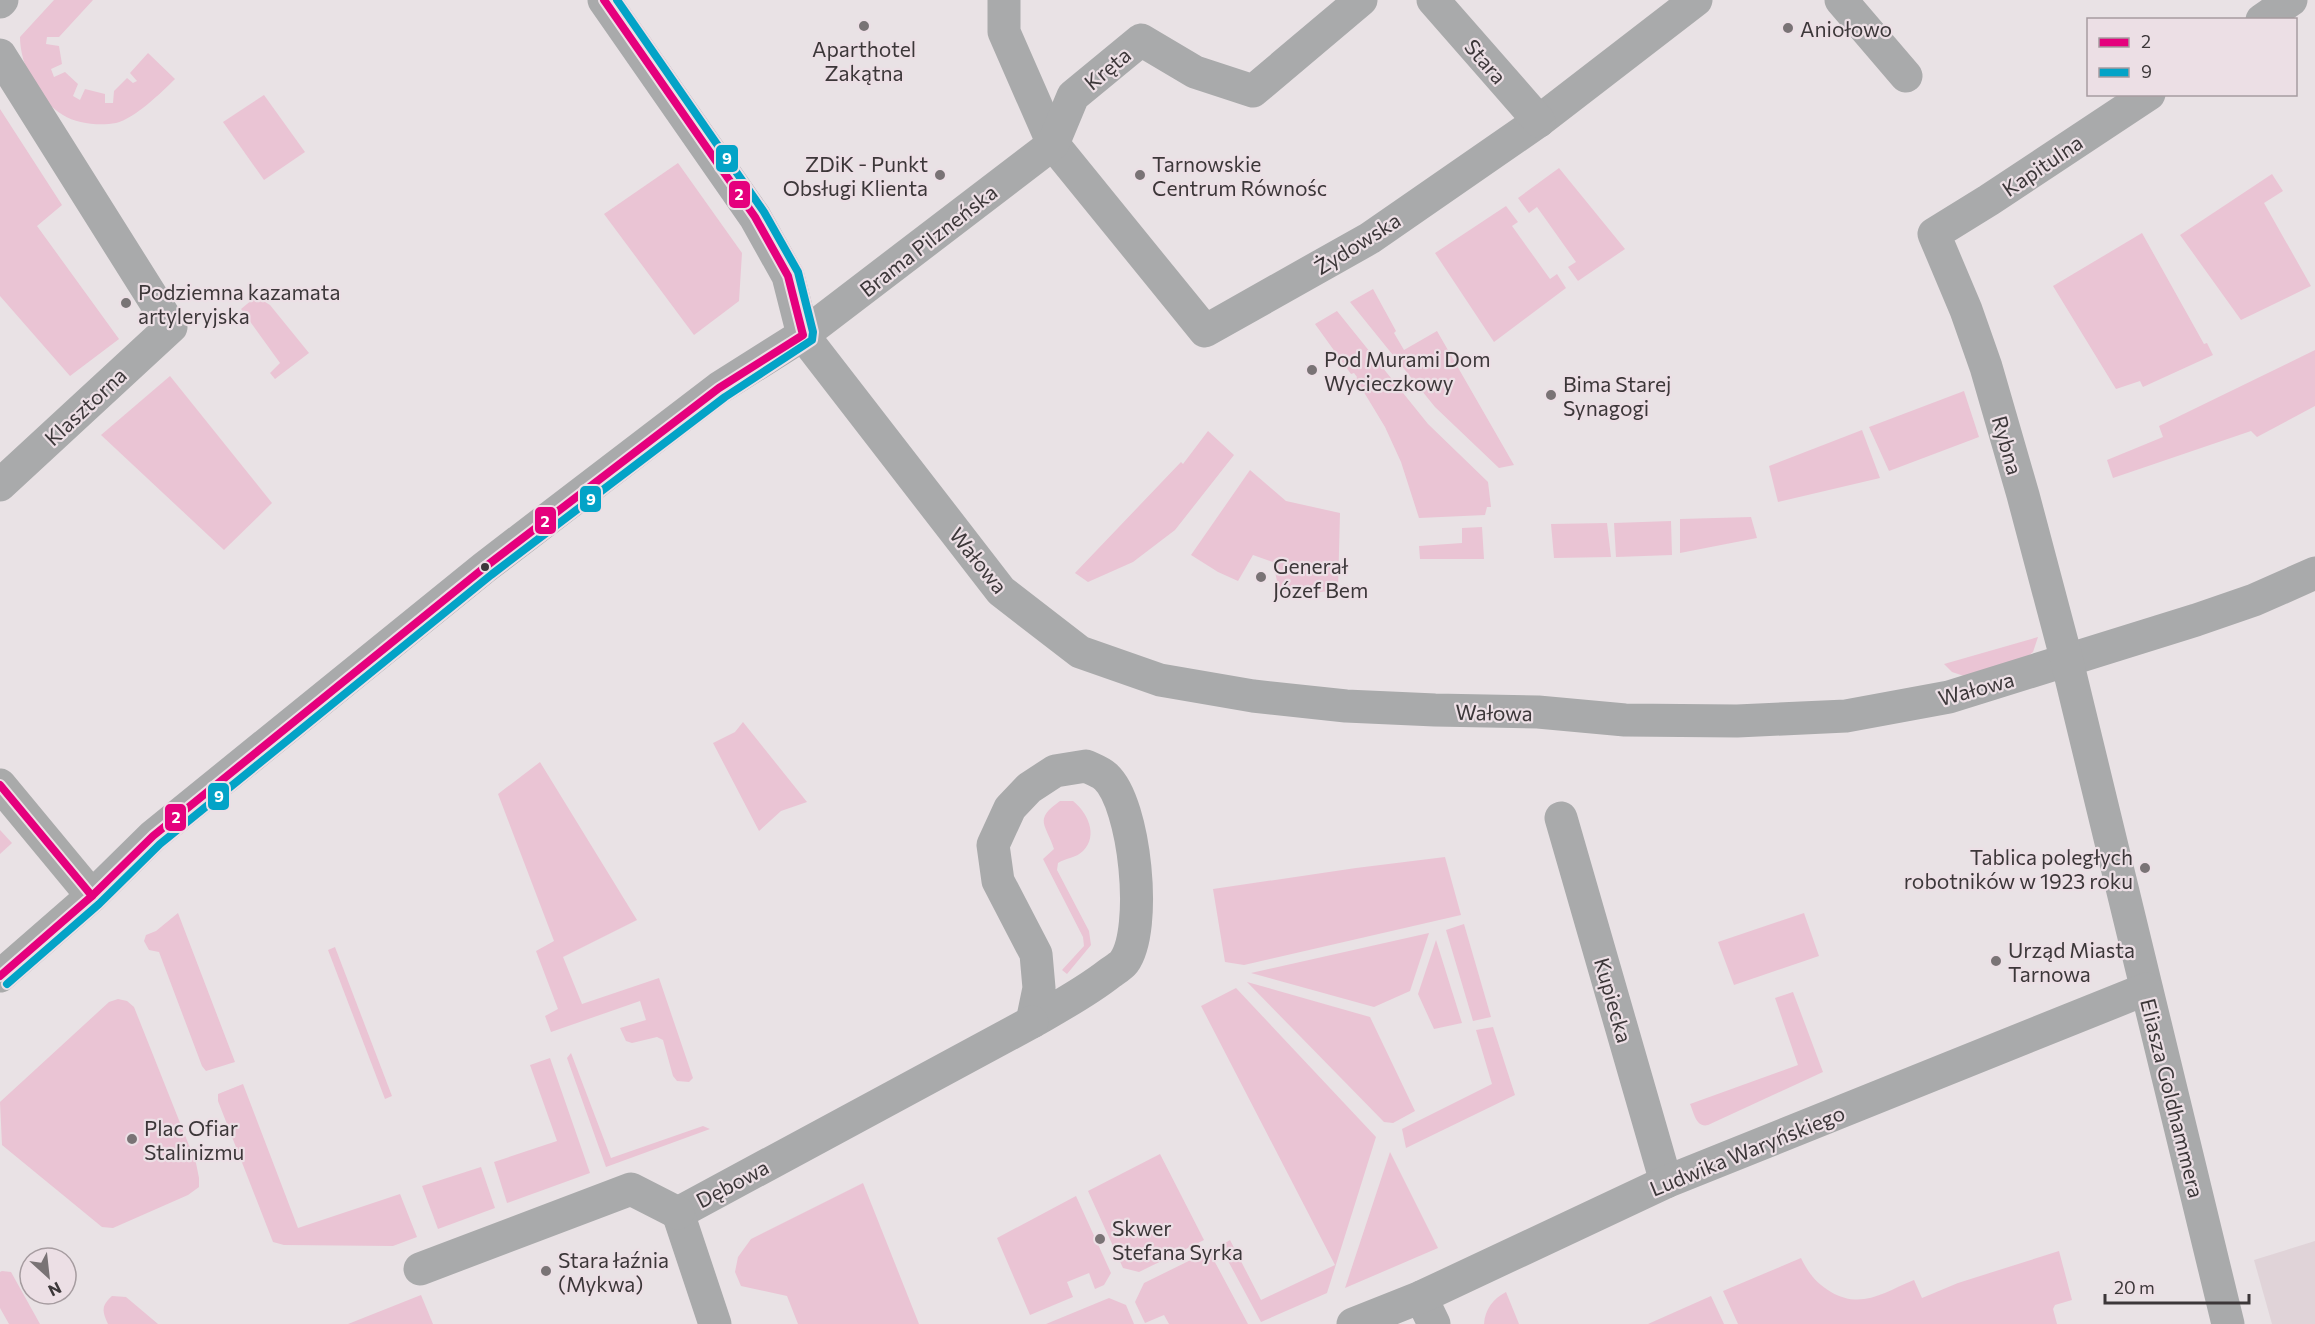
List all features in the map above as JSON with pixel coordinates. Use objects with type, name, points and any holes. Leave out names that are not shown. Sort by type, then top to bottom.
[{"type":"street","points":[[604,0],[755,217],[788,276],[803,335]]},
{"type":"street","points":[[1004,0],[1004,32],[1053,144]]},
{"type":"street","name":"Kręta","points":[[1053,144],[1073,96],[1141,40],[1195,72],[1253,91],[1361,0]]},
{"type":"street","name":"Stara","points":[[1433,0],[1539,121]]},
{"type":"street","name":"Żydowska","points":[[1053,144],[1205,332],[1370,238],[1539,121],[1696,0]]},
{"type":"street","points":[[1841,0],[1906,76]]},
{"type":"street","points":[[2265,18],[2291,0]]},
{"type":"street","name":"Klasztorna","points":[[0,55],[171,327],[0,485]]},
{"type":"street","name":"Kapitulna","points":[[1934,234],[2146,96]]},
{"type":"street","name":"Brama Pilzneńska","points":[[92,896],[153,836],[485,567],[719,388],[803,335],[1053,144]]},
{"type":"street","name":"Rybna","points":[[1934,234],[1966,310],[1986,367],[2067,661]]},
{"type":"street","name":"Wałowa","points":[[803,335],[1001,591],[1080,652],[1160,680],[1253,696],[1346,706],[1538,712],[1625,720],[1737,721],[1846,716],[1949,697],[2254,600],[2315,573]]},
{"type":"street","name":"Eliasza Goldhammera","points":[[2067,661],[2228,1324]]},
{"type":"street","name":"Dębowa","points":[[420,1269],[631,1189],[678,1212],[1032,1022],[1093,986],[1124,962],[1137,927],[1137,893],[1130,838],[1122,803],[1107,777],[1086,766],[1055,771],[1029,788],[1010,808],[993,845],[998,881],[1036,954],[1039,988],[1032,1022]]},
{"type":"street","points":[[0,785],[92,896],[0,976]]},
{"type":"street","name":"Kupiecka","points":[[1561,818],[1666,1182]]},
{"type":"street","name":"Ludwika Waryńskiego","points":[[1353,1324],[1427,1310],[1666,1182],[2146,989]]},
{"type":"street","points":[[678,1212],[716,1324]]},
{"type":"shaded area","points":[[54,0],[93,0],[59,37],[47,37],[46,44],[59,46],[62,64],[51,69],[54,77],[65,72],[78,84],[73,96],[80,100],[85,89],[105,94],[105,103],[113,103],[114,91],[127,78],[133,83],[137,81],[130,73],[148,53],[175,79],[139,111],[116,123],[89,124],[63,115],[46,100],[32,81],[23,59],[20,37]]},
{"type":"shaded area","points":[[264,95],[305,152],[264,180],[223,122]]},
{"type":"shaded area","points":[[0,109],[62,205],[37,226],[119,339],[70,376],[0,296]]},
{"type":"shaded area","points":[[678,163],[742,253],[739,301],[694,335],[604,214]]},
{"type":"shaded area","points":[[1559,168],[1625,249],[1578,281],[1568,267],[1576,262],[1537,207],[1529,213],[1518,198]]},
{"type":"shaded area","points":[[2272,174],[2283,191],[2264,203],[2311,286],[2241,320],[2180,235]]},
{"type":"shaded area","points":[[1506,206],[1518,222],[1512,226],[1550,279],[1557,274],[1566,288],[1494,342],[1435,253]]},
{"type":"shaded area","points":[[2142,233],[2204,344],[2207,343],[2213,355],[2143,387],[2140,381],[2116,389],[2053,286]]},
{"type":"shaded area","points":[[1373,289],[1404,350],[1437,331],[1514,465],[1499,468],[1435,407],[1350,302]]},
{"type":"shaded area","points":[[253,299],[262,300],[270,305],[309,353],[275,379],[270,373],[280,363],[241,309]]},
{"type":"shaded area","points":[[1337,311],[1428,424],[1488,482],[1491,507],[1487,507],[1485,515],[1419,518],[1401,462],[1385,427],[1356,379],[1357,377],[1354,373],[1351,374],[1315,324]]},
{"type":"shaded area","points":[[2315,350],[2315,406],[2257,437],[2251,431],[2113,478],[2107,460],[2163,437],[2159,426]]},
{"type":"shaded area","points":[[170,376],[272,503],[224,550],[101,435]]},
{"type":"shaded area","points":[[1964,391],[1979,437],[1889,471],[1869,427]]},
{"type":"shaded area","points":[[1862,430],[1880,478],[1778,502],[1769,466]]},
{"type":"shaded area","points":[[1208,431],[1234,455],[1175,530],[1133,562],[1088,582],[1075,573],[1181,462],[1183,464]]},
{"type":"shaded area","points":[[1250,470],[1286,501],[1340,513],[1338,590],[1312,593],[1275,592],[1278,586],[1273,562],[1253,555],[1238,581],[1218,572],[1191,555]]},
{"type":"shaded area","points":[[1751,517],[1757,538],[1680,553],[1680,519]]},
{"type":"shaded area","points":[[1671,521],[1672,555],[1616,557],[1614,523]]},
{"type":"shaded area","points":[[1607,523],[1611,557],[1554,558],[1551,524]]},
{"type":"shaded area","points":[[1482,527],[1484,559],[1420,559],[1419,546],[1462,543],[1462,528]]},
{"type":"shaded area","points":[[2038,637],[2033,652],[2027,657],[1964,676],[1952,672],[1944,664]]},
{"type":"shaded area","points":[[743,722],[807,802],[781,811],[759,831],[713,743],[735,732]]},
{"type":"shaded area","points":[[540,762],[637,920],[563,957],[582,1004],[659,978],[693,1078],[689,1082],[677,1081],[673,1076],[663,1040],[657,1037],[632,1043],[626,1041],[620,1028],[646,1020],[640,1001],[551,1032],[545,1016],[558,1009],[536,951],[554,941],[498,794]]},
{"type":"shaded area","points":[[1060,801],[1073,801],[1087,817],[1091,831],[1088,845],[1083,851],[1058,863],[1057,870],[1089,931],[1091,945],[1067,974],[1062,970],[1084,946],[1083,937],[1043,859],[1054,849],[1045,828],[1044,818]]},
{"type":"shaded area","points":[[0,830],[12,843],[0,854]]},
{"type":"shaded area","points":[[1445,857],[1461,915],[1244,965],[1225,962],[1213,889]]},
{"type":"shaded area","points":[[178,913],[235,1062],[206,1071],[202,1066],[159,952],[149,950],[144,941],[146,935],[156,931]]},
{"type":"shaded area","points":[[1804,913],[1819,956],[1734,985],[1718,942]]},
{"type":"shaded area","points":[[1464,924],[1491,1017],[1473,1021],[1446,930]]},
{"type":"shaded area","points":[[1429,933],[1410,991],[1374,1007],[1251,973]]},
{"type":"shaded area","points":[[1436,940],[1462,1023],[1434,1029],[1418,994]]},
{"type":"shaded area","points":[[335,947],[392,1096],[385,1099],[328,950]]},
{"type":"shaded area","points":[[1247,982],[1370,1017],[1415,1111],[1393,1123],[1384,1122]]},
{"type":"shaded area","points":[[1236,988],[1376,1137],[1327,1293],[1261,1322],[1220,1246],[1230,1240],[1261,1300],[1335,1265],[1201,1006]]},
{"type":"shaded area","points":[[1793,992],[1823,1072],[1708,1125],[1698,1122],[1690,1104],[1798,1065],[1775,998]]},
{"type":"shaded area","points":[[118,999],[127,1001],[134,1007],[196,1163],[199,1187],[188,1195],[113,1228],[102,1227],[2,1145],[0,1102],[109,1002]]},
{"type":"shaded area","points":[[1493,1027],[1515,1095],[1406,1148],[1402,1129],[1492,1084],[1476,1030]]},
{"type":"shaded area","points":[[571,1053],[611,1158],[703,1126],[710,1129],[606,1167],[567,1058]]},
{"type":"shaded area","points":[[550,1058],[590,1173],[507,1203],[494,1162],[557,1141],[530,1065]]},
{"type":"shaded area","points":[[243,1084],[298,1228],[400,1194],[417,1237],[393,1246],[284,1245],[273,1242],[218,1101],[218,1094]]},
{"type":"shaded area","points":[[1390,1152],[1438,1248],[1345,1288]]},
{"type":"shaded area","points":[[1160,1154],[1204,1240],[1139,1272],[1123,1268],[1088,1191]]},
{"type":"shaded area","points":[[481,1167],[495,1208],[438,1229],[422,1186]]},
{"type":"shaded area","points":[[863,1183],[919,1324],[798,1324],[787,1296],[741,1286],[735,1272],[738,1257],[751,1239]]},
{"type":"shaded area","points":[[1076,1196],[1111,1273],[1104,1285],[1095,1289],[1089,1273],[1067,1282],[1073,1297],[1030,1315],[997,1238]]},
{"type":"shaded area","points":[[2315,1241],[2315,1324],[2272,1324],[2254,1260]]},
{"type":"shaded area","points":[[1209,1251],[1248,1324],[1169,1324],[1164,1315],[1145,1323],[1135,1302],[1144,1283]]},
{"type":"shaded area","points":[[2059,1251],[2072,1300],[2055,1305],[2053,1309],[2057,1324],[1738,1324],[1723,1291],[1801,1258],[1817,1282],[1842,1297],[1863,1299],[1873,1297],[1914,1280],[1922,1298],[1958,1283]]},
{"type":"shaded area","points":[[0,1272],[11,1272],[18,1285],[18,1306],[30,1306],[40,1324],[9,1324],[0,1308]]},
{"type":"shaded area","points":[[1506,1292],[1519,1324],[1484,1324],[1490,1305]]},
{"type":"shaded area","points":[[421,1295],[433,1324],[348,1324]]},
{"type":"shaded area","points":[[112,1296],[126,1297],[158,1324],[108,1324],[104,1309]]},
{"type":"shaded area","points":[[1711,1296],[1724,1324],[1648,1324]]},
{"type":"shaded area","points":[[1109,1298],[1126,1305],[1134,1324],[1046,1324]]},
{"type":"transit line","name":"2","points":[[0,976],[92,896],[153,836],[485,567],[719,388],[803,335],[788,276],[755,217],[604,0]]},
{"type":"transit line","name":"9","points":[[7,984],[99,904],[160,844],[491,575],[725,397],[812,340],[813,332],[798,272],[764,212],[617,0]]},
{"type":"transit line","name":"2","points":[[0,785],[92,896]]},
{"type":"place","name":"Aparthotel Zakątna","points":[[864,26]]},
{"type":"place","name":"Aniołowo","points":[[1788,28]]},
{"type":"place","name":"ZDiK - Punkt Obsługi Klienta","points":[[940,175]]},
{"type":"place","name":"Tarnowskie Centrum Równośc","points":[[1140,175]]},
{"type":"place","name":"Podziemna kazamata artyleryjska","points":[[126,303]]},
{"type":"place","name":"Pod Murami Dom Wycieczkowy","points":[[1312,370]]},
{"type":"place","name":"Bima Starej Synagogi","points":[[1551,395]]},
{"type":"place","name":"Generał Józef Bem","points":[[1261,577]]},
{"type":"place","name":"Tablica poległych robotników w 1923 roku","points":[[2145,868]]},
{"type":"place","name":"Urząd Miasta Tarnowa","points":[[1996,961]]},
{"type":"place","name":"Plac Ofiar Stalinizmu","points":[[132,1139]]},
{"type":"place","name":"Skwer Stefana Syrka","points":[[1100,1239]]},
{"type":"place","name":"Stara łaźnia (Mykwa)","points":[[546,1271]]}]
